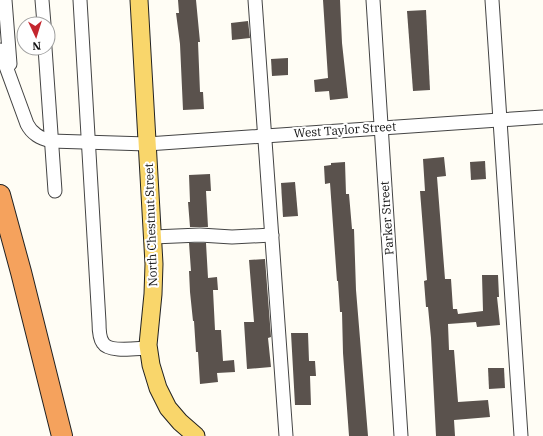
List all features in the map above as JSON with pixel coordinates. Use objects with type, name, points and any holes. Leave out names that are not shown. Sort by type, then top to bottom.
[{"type":"highway","points":[[0,195],[62,436]]},
{"type":"main road","name":"North Chestnut Street","points":[[139,0],[153,237],[154,280],[148,348],[151,365],[163,399],[174,415],[196,436]]},
{"type":"street","points":[[5,0],[11,80]]},
{"type":"street","points":[[42,0],[43,16]]},
{"type":"street","points":[[80,0],[98,314],[101,338],[103,344],[111,349],[148,348]]},
{"type":"street","points":[[255,0],[286,436]]},
{"type":"street","name":"Parker Street","points":[[373,0],[401,436]]},
{"type":"street","points":[[492,0],[521,436]]},
{"type":"street","points":[[0,50],[27,124],[31,131],[43,139],[52,141]]},
{"type":"street","points":[[47,56],[55,191]]},
{"type":"street","name":"West Taylor Street","points":[[52,141],[148,144],[543,117]]},
{"type":"street","points":[[153,237],[200,234],[232,237],[272,235]]},
{"type":"building","points":[[178,0],[196,0],[200,42],[198,42],[200,92],[203,92],[204,109],[183,110],[180,44],[176,13],[179,13]]},
{"type":"building","points":[[323,0],[340,0],[342,43],[348,98],[330,100],[329,91],[315,92],[314,80],[328,78]]},
{"type":"building","points":[[426,10],[430,90],[413,91],[407,11]]},
{"type":"building","points":[[248,21],[250,38],[232,40],[231,23]]},
{"type":"building","points":[[288,58],[288,75],[272,76],[271,59]]},
{"type":"building","points":[[444,157],[446,176],[437,177],[445,279],[451,279],[453,309],[457,309],[458,314],[483,311],[482,275],[498,275],[499,297],[497,297],[500,325],[477,327],[476,322],[448,324],[449,350],[454,350],[458,402],[488,400],[490,417],[454,420],[455,436],[436,436],[431,338],[424,281],[427,280],[420,191],[425,191],[423,159]]},
{"type":"building","points":[[485,161],[486,179],[471,180],[470,162]]},
{"type":"building","points":[[345,162],[346,194],[349,194],[352,229],[354,229],[356,290],[368,436],[349,436],[343,353],[342,312],[340,312],[337,281],[330,183],[325,184],[324,166],[331,165],[331,163]]},
{"type":"building","points":[[210,174],[211,191],[206,191],[208,227],[190,227],[188,202],[190,202],[189,175]]},
{"type":"building","points":[[295,182],[298,216],[283,217],[281,183]]},
{"type":"building","points":[[189,243],[206,243],[208,278],[217,277],[218,290],[213,290],[215,330],[221,330],[223,361],[234,360],[235,372],[217,373],[218,382],[200,384],[198,352],[196,352],[190,292],[189,271],[191,271]]},
{"type":"building","points":[[265,259],[271,337],[268,338],[271,367],[247,369],[244,322],[254,322],[249,260]]},
{"type":"building","points":[[291,333],[308,333],[309,361],[315,361],[316,376],[310,376],[311,405],[295,405]]},
{"type":"building","points":[[488,368],[504,368],[505,388],[489,389]]}]
